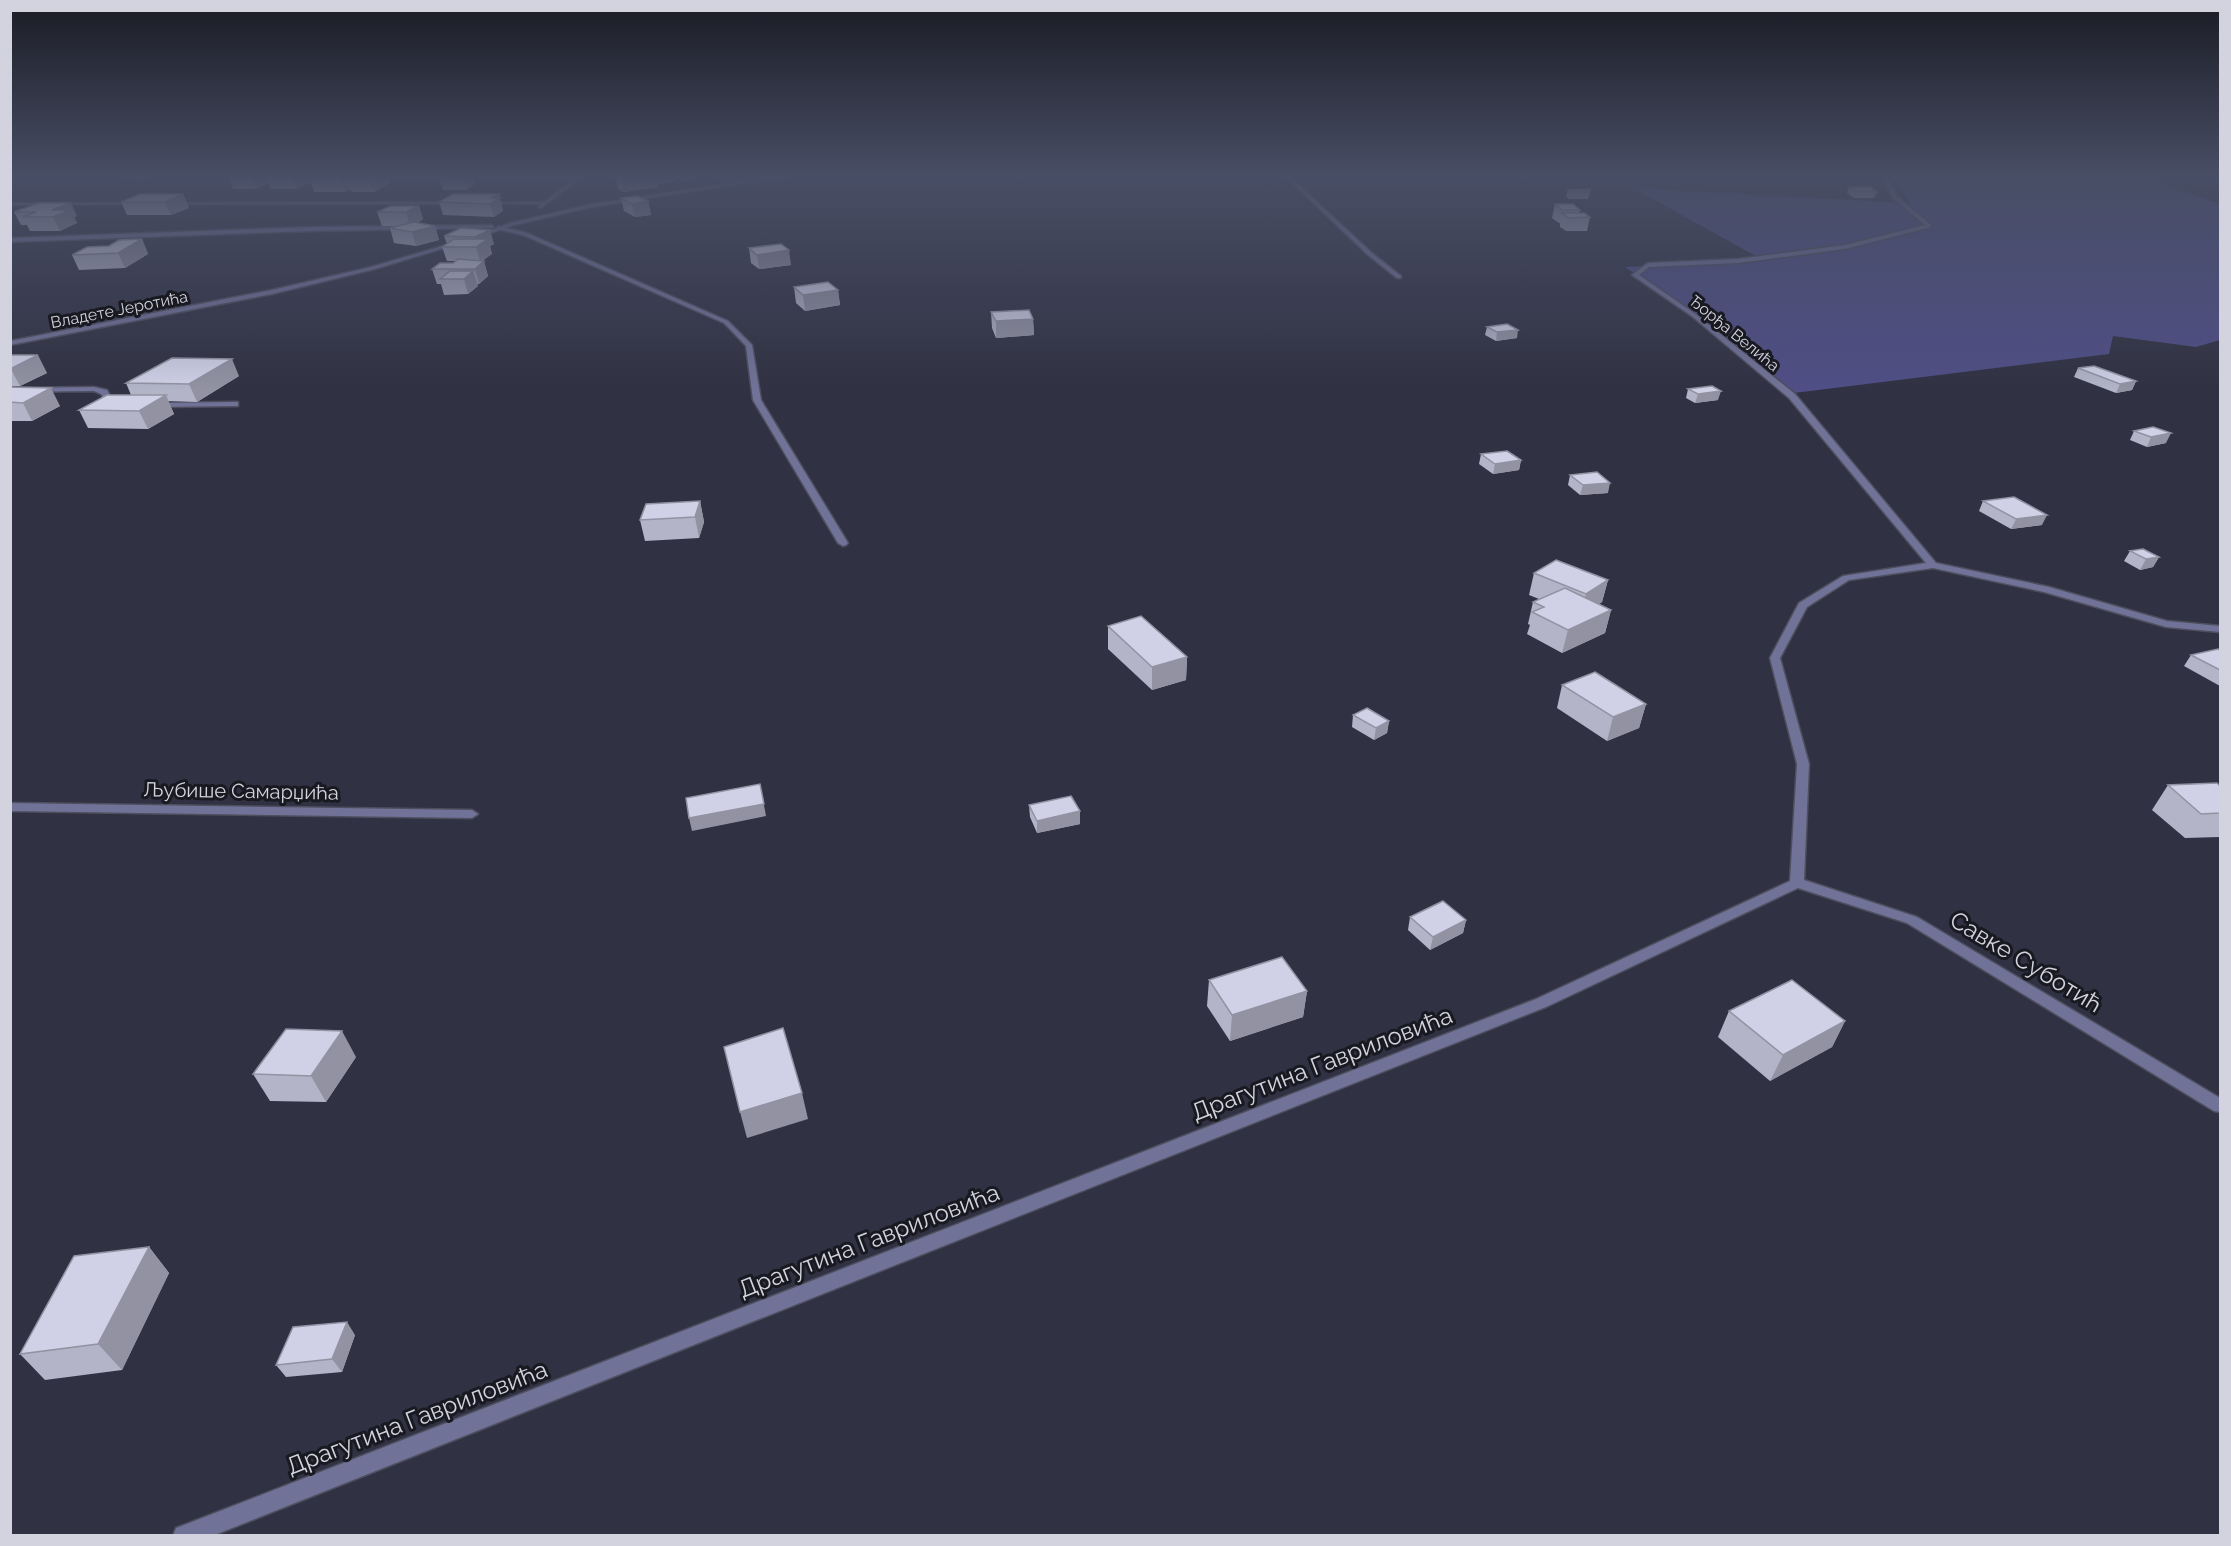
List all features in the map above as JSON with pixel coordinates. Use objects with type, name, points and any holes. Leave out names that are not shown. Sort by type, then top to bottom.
[{"type":"street","name":"Владете Јеротића","points":[[10,343],[193,308],[362,271],[445,247]]},
{"type":"street","points":[[555,247],[726,322],[749,345],[757,400],[843,543]]},
{"type":"street","points":[[1363,247],[1399,278]]},
{"type":"street","name":"Ђорђа Велића","points":[[1838,247],[1738,261],[1648,265],[1635,275],[1695,316],[1792,396],[1933,565]]},
{"type":"street","points":[[10,390],[94,389],[104,392],[111,403],[127,404]]},
{"type":"street","points":[[146,405],[235,404]]},
{"type":"street","points":[[1797,883],[1803,764],[1775,658],[1803,605],[1846,578],[1933,565],[2046,589],[2166,624],[2220,629]]},
{"type":"street","name":"Љубише Самарџића","points":[[10,807],[472,814]]},
{"type":"street","name":"Савке Суботић","points":[[1797,883],[1912,920],[2220,1106]]},
{"type":"street","name":"Драгутина Гавриловића","points":[[184,1536],[1541,1003],[1797,883]]},
{"type":"shaded area","points":[[1740,247],[2220,247],[2220,340],[2196,347],[2113,336],[2109,354],[1794,393],[1692,311],[1625,267],[1765,261]]},
{"type":"building","points":[[87,247],[128,247],[118,253],[72,255]]},
{"type":"building","points":[[785,247],[789,250],[757,255],[749,248]]},
{"type":"building","points":[[458,259],[484,261],[475,269],[432,269],[440,263],[453,263]]},
{"type":"building","points":[[450,271],[473,271],[464,279],[440,279]]},
{"type":"building","points":[[828,282],[838,290],[803,295],[794,287]]},
{"type":"building","points":[[1029,310],[1033,319],[996,321],[991,312]]},
{"type":"building","points":[[1507,324],[1518,330],[1497,332],[1487,327]]},
{"type":"building","points":[[10,355],[38,355],[10,369]]},
{"type":"building","points":[[172,358],[232,359],[189,384],[126,383]]},
{"type":"building","points":[[2094,366],[2136,381],[2120,384],[2078,368]]},
{"type":"building","points":[[1712,386],[1721,391],[1698,394],[1688,389]]},
{"type":"building","points":[[10,387],[51,388],[23,403],[10,402]]},
{"type":"building","points":[[107,395],[166,395],[139,411],[79,410]]},
{"type":"building","points":[[2153,427],[2171,433],[2151,437],[2134,431]]},
{"type":"building","points":[[1507,451],[1521,460],[1495,464],[1481,454]]},
{"type":"building","points":[[1597,472],[1610,483],[1583,485],[1570,475]]},
{"type":"building","points":[[2014,497],[2047,515],[2016,519],[1983,501]]},
{"type":"building","points":[[700,501],[695,517],[640,520],[646,504]]},
{"type":"building","points":[[2143,549],[2159,557],[2146,559],[2130,551]]},
{"type":"building","points":[[1556,560],[1608,580],[1586,594],[1534,573]]},
{"type":"building","points":[[1565,588],[1611,610],[1568,630],[1532,612],[1544,607],[1533,602]]},
{"type":"building","points":[[1141,616],[1187,657],[1152,667],[1108,626]]},
{"type":"building","points":[[2220,650],[2220,670],[2191,655]]},
{"type":"building","points":[[1595,672],[1646,704],[1613,717],[1562,685]]},
{"type":"building","points":[[1367,708],[1389,721],[1376,728],[1353,715]]},
{"type":"building","points":[[2217,783],[2220,786],[2220,813],[2201,814],[2168,785]]},
{"type":"building","points":[[760,784],[764,804],[689,818],[686,798]]},
{"type":"building","points":[[1071,796],[1080,811],[1037,821],[1029,805]]},
{"type":"building","points":[[1443,901],[1466,920],[1433,937],[1410,917]]},
{"type":"building","points":[[1282,957],[1307,991],[1232,1015],[1209,980]]},
{"type":"building","points":[[1792,980],[1845,1021],[1783,1055],[1729,1011]]},
{"type":"building","points":[[783,1028],[802,1093],[740,1112],[724,1047]]},
{"type":"building","points":[[286,1029],[342,1031],[311,1076],[253,1074]]},
{"type":"building","points":[[149,1247],[98,1344],[20,1354],[74,1256]]},
{"type":"building","points":[[347,1322],[332,1359],[276,1365],[293,1327]]}]
